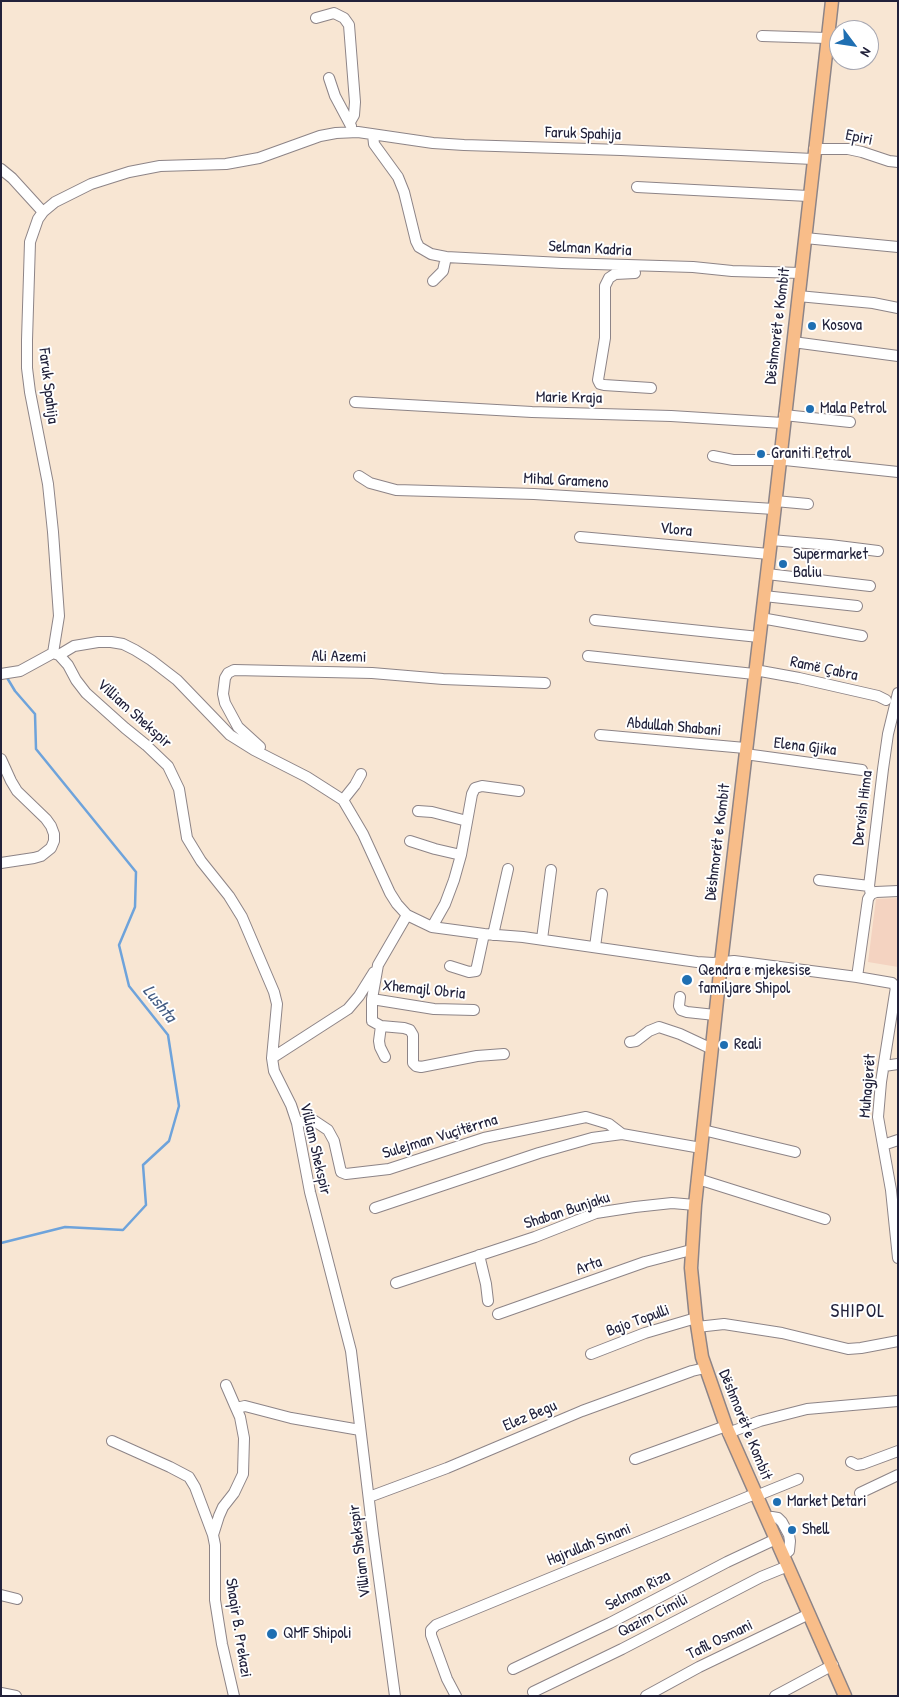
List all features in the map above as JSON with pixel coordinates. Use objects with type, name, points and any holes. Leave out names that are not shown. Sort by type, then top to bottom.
[{"type":"main road","name":"Dëshmorët e Kombit","points":[[832,1],[715,1015],[691,1250],[696,1322],[705,1368],[727,1429],[833,1665],[845,1696]]},
{"type":"street","points":[[316,18],[334,13],[344,18],[349,25],[351,73],[355,98],[351,127]]},
{"type":"street","points":[[762,36],[827,38]]},
{"type":"street","points":[[329,78],[335,96],[351,127]]},
{"type":"street","name":"Faruk Spahija","points":[[56,654],[59,616],[50,502],[27,368],[27,299],[30,242],[33,230],[43,212],[54,202],[75,191],[129,172],[160,166],[226,164],[273,154],[320,136],[351,127],[373,134],[448,144],[814,154]]},
{"type":"street","name":"Selman Kadria","points":[[373,134],[374,144],[398,177],[404,192],[416,241],[419,247],[430,254],[446,257],[610,266],[692,267],[732,271],[800,273]]},
{"type":"street","name":"Epiri","points":[[814,154],[848,149],[898,162]]},
{"type":"street","points":[[1,168],[43,212]]},
{"type":"street","points":[[637,187],[808,196]]},
{"type":"street","points":[[804,238],[898,247]]},
{"type":"street","points":[[433,281],[443,271],[446,257]]},
{"type":"street","name":"Selman Kadria","points":[[651,388],[604,385],[600,384],[598,380],[605,338],[605,286],[608,278],[615,274],[628,272],[691,273],[732,271]]},
{"type":"street","points":[[798,296],[873,303],[898,308]]},
{"type":"street","points":[[793,342],[898,356]]},
{"type":"street","name":"Marie Kraja","points":[[355,402],[532,412],[850,422]]},
{"type":"street","points":[[713,456],[734,460],[779,460],[898,472]]},
{"type":"street","name":"Mihal Grameno","points":[[359,476],[370,483],[396,490],[774,505]]},
{"type":"street","points":[[774,505],[808,504]]},
{"type":"street","name":"Vlora","points":[[580,536],[769,554]]},
{"type":"street","points":[[771,540],[878,550]]},
{"type":"street","points":[[766,574],[870,586]]},
{"type":"street","points":[[764,596],[857,606]]},
{"type":"street","points":[[761,618],[862,636]]},
{"type":"street","points":[[595,620],[759,638]]},
{"type":"street","points":[[1,674],[14,672],[74,646],[98,642],[123,644],[151,660],[177,680],[230,735],[254,750],[307,777],[343,800],[363,834],[390,893],[402,911],[408,915],[376,971],[372,999],[372,1021],[381,1026],[410,1030],[413,1035],[413,1063],[421,1067],[477,1056],[504,1054]]},
{"type":"street","name":"Villiam Shekspir","points":[[56,654],[68,666],[86,693],[168,766],[175,778],[183,805],[187,838],[201,861],[229,896],[242,917],[274,992],[277,1004],[272,1058],[274,1071],[292,1105],[310,1192],[348,1337],[383,1618],[395,1696]]},
{"type":"street","points":[[588,656],[755,672]]},
{"type":"street","name":"Ali Azemi","points":[[263,753],[261,748],[238,727],[225,703],[223,694],[225,678],[228,673],[234,670],[372,673],[443,679],[545,683]]},
{"type":"street","name":"Ramë Çabra","points":[[755,672],[799,678],[878,696],[886,700]]},
{"type":"street","name":"Dervish Hima","points":[[856,977],[898,693]]},
{"type":"street","name":"Abdullah Shabani","points":[[600,735],[745,751]]},
{"type":"street","name":"Elena Gjika","points":[[745,751],[862,770]]},
{"type":"street","points":[[1,759],[17,791],[46,820],[54,834],[51,848],[41,856],[1,863]]},
{"type":"street","points":[[343,800],[361,774]]},
{"type":"street","points":[[432,927],[449,894],[461,855],[472,794],[476,788],[482,786],[519,791]]},
{"type":"street","points":[[418,811],[432,812],[467,821]]},
{"type":"street","points":[[410,841],[435,850],[461,855]]},
{"type":"street","points":[[450,966],[469,972],[476,971],[508,869]]},
{"type":"street","points":[[542,939],[551,870]]},
{"type":"street","points":[[819,880],[876,892],[898,891]]},
{"type":"street","points":[[595,947],[602,894]]},
{"type":"street","name":"Muhagjerët","points":[[408,915],[432,927],[542,939],[674,959],[734,961],[895,983],[896,993],[878,1100],[878,1118],[891,1190],[898,1254]]},
{"type":"street","points":[[272,1058],[348,1008],[359,996],[376,971]]},
{"type":"street","points":[[680,997],[679,1006],[681,1010],[715,1015]]},
{"type":"street","name":"Xhemajl Obria","points":[[372,999],[434,1009],[474,1010]]},
{"type":"street","points":[[381,1026],[379,1041],[386,1057]]},
{"type":"street","points":[[630,1042],[636,1041],[649,1031],[659,1027],[680,1034],[712,1049]]},
{"type":"street","points":[[884,1066],[898,1064]]},
{"type":"street","name":"Sulejman Vuçitërrna","points":[[297,1124],[313,1120],[328,1130],[334,1141],[340,1172],[346,1174],[389,1169],[484,1138],[586,1117],[609,1124],[622,1134]]},
{"type":"street","points":[[704,1130],[795,1152]]},
{"type":"street","name":"Sulejman Vuçitërrna","points":[[375,1208],[538,1153],[592,1138],[622,1134],[701,1148]]},
{"type":"street","points":[[883,1145],[898,1140]]},
{"type":"street","points":[[698,1179],[825,1219]]},
{"type":"street","name":"Shaban Bunjaku","points":[[396,1283],[535,1236],[596,1213],[672,1203],[695,1205]]},
{"type":"street","name":"Arta","points":[[498,1314],[645,1262],[691,1250]]},
{"type":"street","points":[[479,1255],[488,1301]]},
{"type":"street","name":"Bajo Topulli","points":[[591,1354],[645,1333],[696,1322],[740,1326],[848,1349],[898,1341]]},
{"type":"street","name":"Elez Begu","points":[[369,1497],[447,1468],[582,1410],[705,1368]]},
{"type":"street","name":"Shaqir B. Prekazi","points":[[213,1535],[223,1507],[234,1493],[243,1474],[244,1438],[240,1417],[226,1385]]},
{"type":"street","points":[[635,1459],[727,1429],[807,1409],[898,1401]]},
{"type":"street","points":[[236,1408],[245,1406],[291,1418],[360,1430]]},
{"type":"street","name":"Shaqir B. Prekazi","points":[[112,1442],[170,1466],[190,1477],[195,1487],[213,1535],[215,1600],[222,1644],[234,1696]]},
{"type":"street","points":[[852,1462],[857,1465],[863,1464],[898,1451]]},
{"type":"street","points":[[860,1493],[898,1475]]},
{"type":"street","name":"Hajrullah Sinani","points":[[456,1696],[444,1672],[431,1635],[431,1630],[436,1625],[755,1494],[798,1479]]},
{"type":"street","points":[[767,1519],[772,1517],[778,1518],[789,1535],[789,1550],[785,1561]]},
{"type":"street","name":"Selman Riza","points":[[513,1669],[610,1623],[776,1539]]},
{"type":"street","name":"Qazim Cimili","points":[[533,1692],[622,1649],[752,1582],[785,1561]]},
{"type":"street","points":[[1,1595],[17,1600]]},
{"type":"street","name":"Tafil Osmani","points":[[646,1696],[699,1667],[809,1614]]},
{"type":"street","points":[[774,1696],[833,1665]]},
{"type":"street","points":[[1,1693],[16,1696]]},
{"type":"shaded area","points":[[898,898],[898,967],[868,962],[876,899]]},
{"type":"waterway","name":"Lushta","points":[[1,1243],[65,1227],[123,1230],[146,1205],[143,1165],[169,1141],[179,1106],[168,1035],[129,986],[119,945],[135,907],[136,872],[36,749],[35,714],[15,691],[6,676]]},
{"type":"place","name":"Kosova","points":[[812,326]]},
{"type":"place","name":"Mala Petrol","points":[[810,409]]},
{"type":"place","name":"Graniti Petrol","points":[[761,454]]},
{"type":"place","name":"Supermarket Baliu","points":[[783,564]]},
{"type":"place","name":"Qendra e mjekesise familjare Shipol","points":[[687,980]]},
{"type":"place","name":"Reali","points":[[724,1045]]},
{"type":"place","name":"Market Detari","points":[[777,1502]]},
{"type":"place","name":"Shell","points":[[792,1530]]},
{"type":"place","name":"QMF Shipoli","points":[[272,1634]]},
{"type":"district","name":"SHIPOL","points":[[858,1312]]}]
